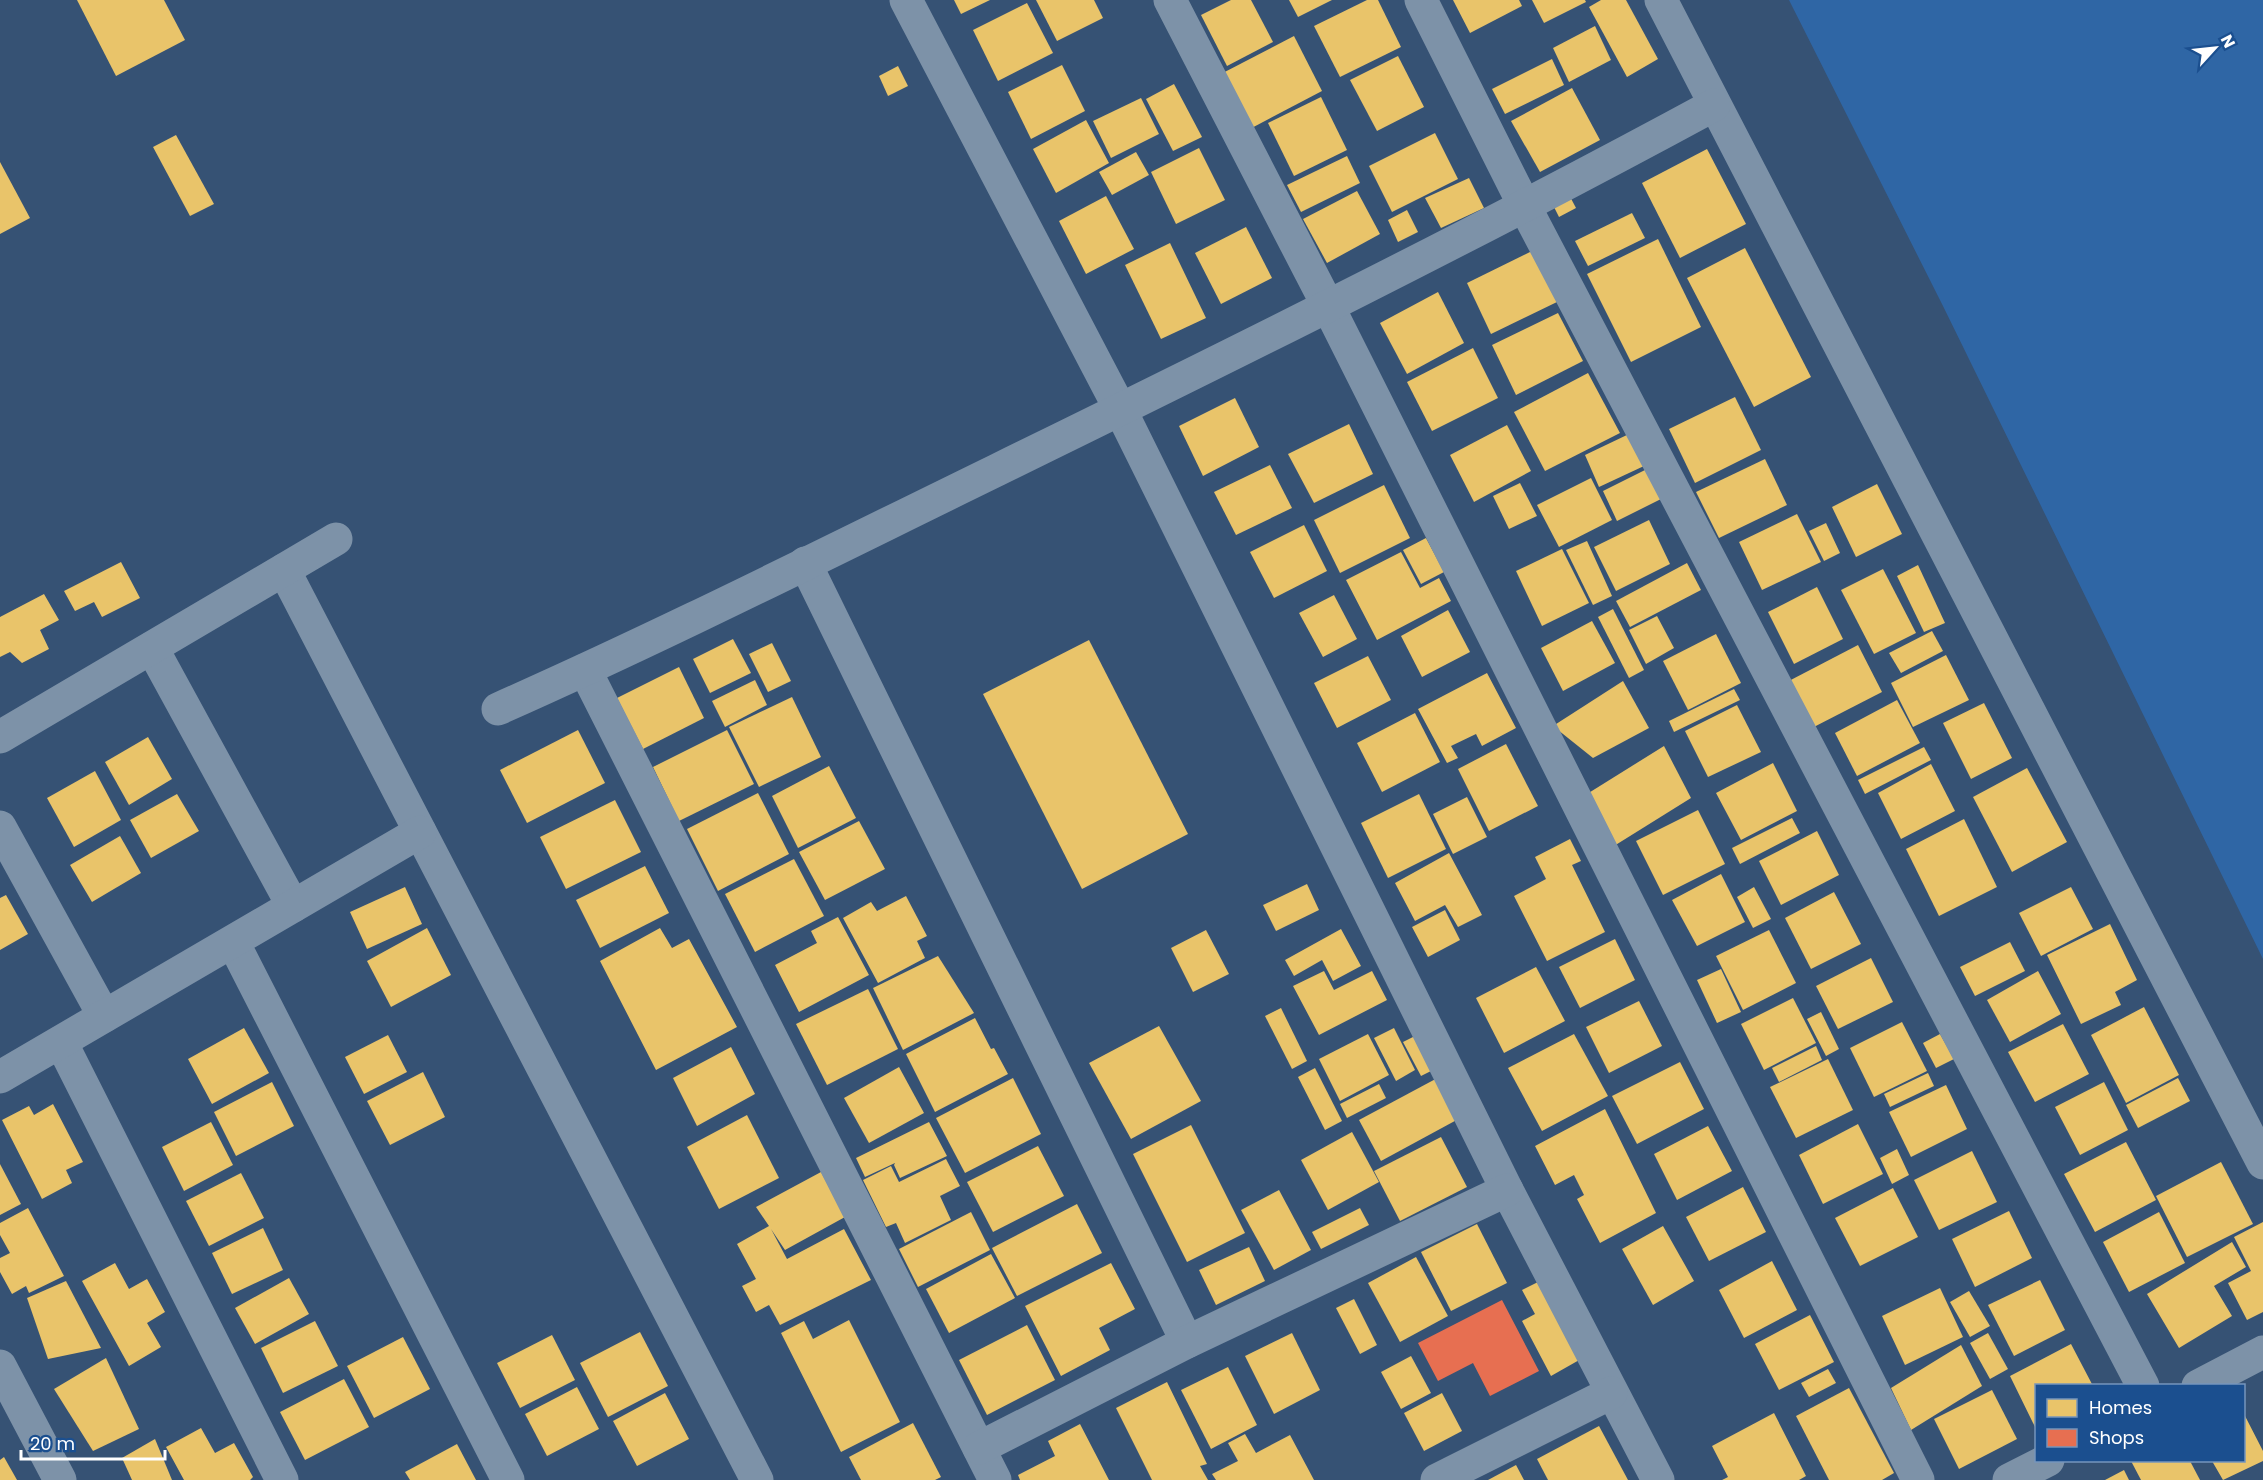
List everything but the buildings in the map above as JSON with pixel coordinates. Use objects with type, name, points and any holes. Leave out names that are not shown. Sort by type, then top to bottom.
[{"type":"street","points":[[906,0],[1120,409],[1507,1190],[1658,1480]]},
{"type":"street","points":[[1170,0],[1328,306],[1918,1480]]},
{"type":"street","points":[[1421,0],[1525,207],[2142,1384]]},
{"type":"street","points":[[1661,0],[2263,1163]]},
{"type":"street","points":[[498,709],[585,670],[806,563],[1328,306],[1525,207],[1714,105]]},
{"type":"street","points":[[0,737],[336,540]]},
{"type":"street","points":[[806,563],[1187,1342]]},
{"type":"street","points":[[284,570],[757,1480]]},
{"type":"street","points":[[152,648],[293,906]]},
{"type":"street","points":[[585,670],[995,1480]]},
{"type":"street","points":[[0,827],[104,1016]]},
{"type":"street","points":[[0,1077],[420,832]]},
{"type":"street","points":[[233,942],[508,1480]]},
{"type":"street","points":[[61,1042],[282,1480]]},
{"type":"street","points":[[979,1448],[1187,1342],[1507,1190]]},
{"type":"street","points":[[2203,1384],[2261,1360]]},
{"type":"street","points":[[0,1366],[60,1480]]},
{"type":"street","points":[[1437,1480],[1611,1393]]},
{"type":"street","points":[[2009,1480],[2046,1462]]},
{"type":"shaded area","points":[[1789,0],[2263,0],[2263,959],[1943,306]]}]
